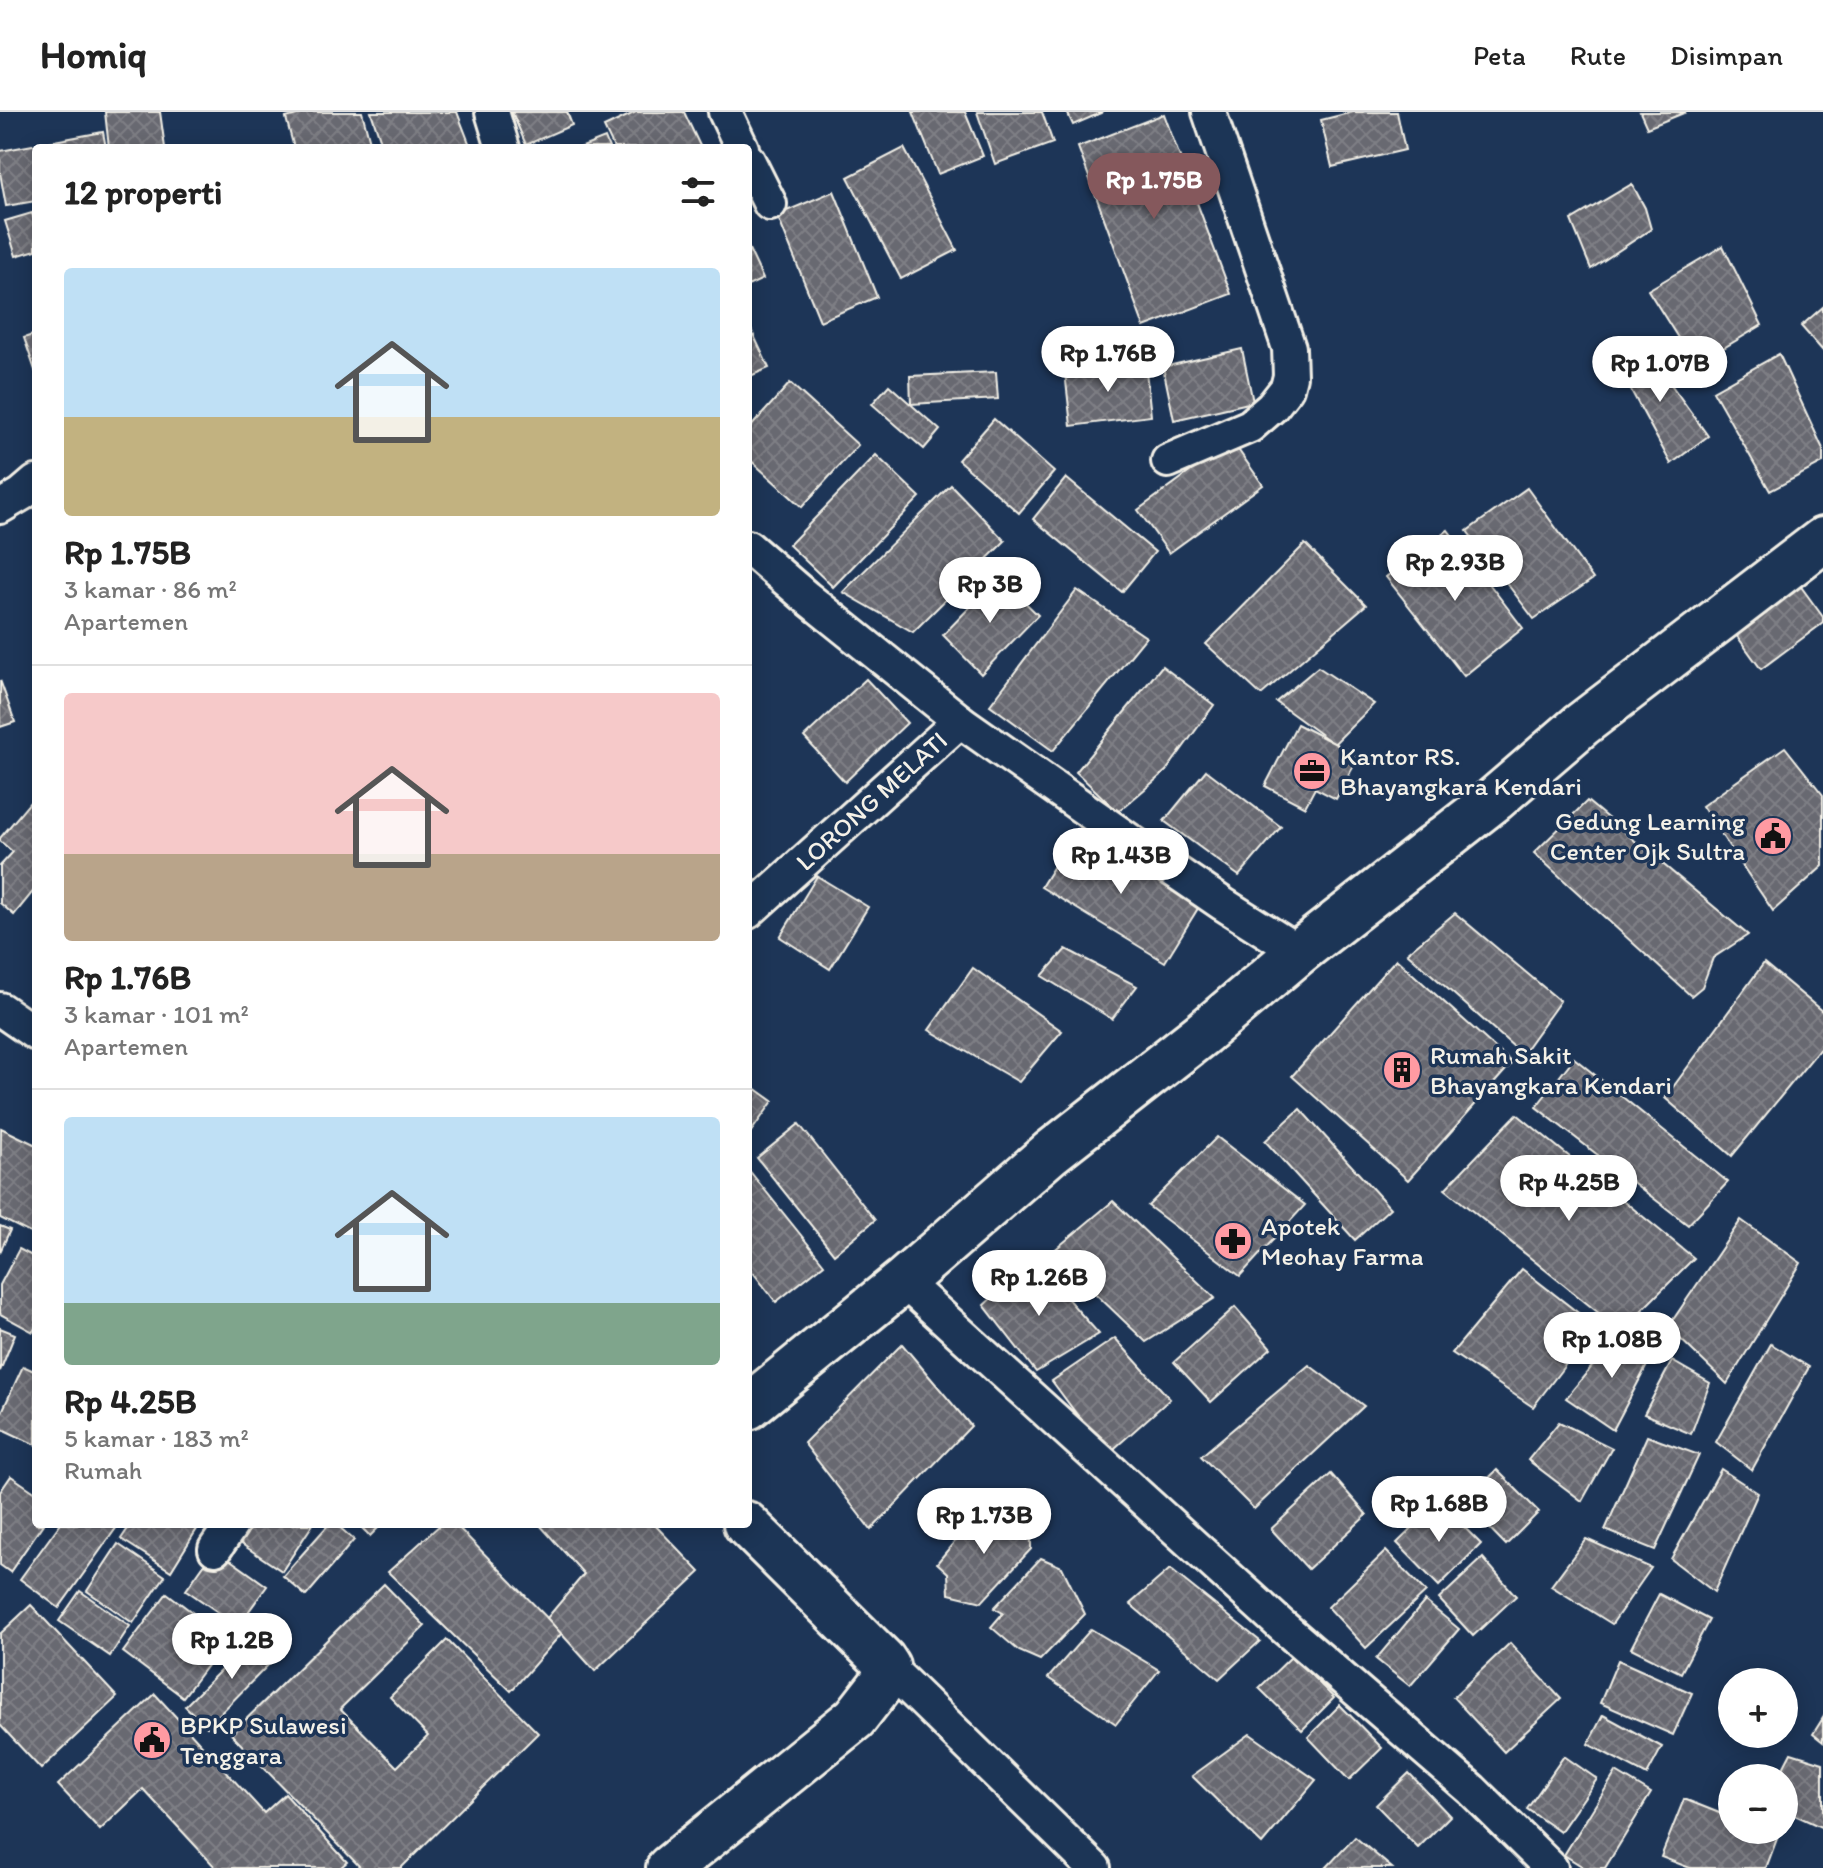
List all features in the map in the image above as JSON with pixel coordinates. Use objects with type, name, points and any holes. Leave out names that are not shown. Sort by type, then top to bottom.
[{"type":"street","points":[[492,112],[502,144]]},
{"type":"street","points":[[725,112],[740,144]]},
{"type":"street","points":[[1168,461],[1250,426],[1272,407],[1287,388],[1290,376],[1289,348],[1209,112]]},
{"type":"street","points":[[752,168],[770,204]]},
{"type":"street","points":[[0,507],[32,485]]},
{"type":"street","points":[[752,1404],[903,1281],[1050,1153],[1203,1033],[1299,952],[1495,799],[1581,725],[1823,540]]},
{"type":"street","points":[[752,550],[960,721],[1132,842],[1299,952]]},
{"type":"street","name":"LORONG MELATI","points":[[752,908],[960,721]]},
{"type":"street","points":[[0,1009],[32,1031]]},
{"type":"street","points":[[903,1281],[1281,1625],[1472,1790],[1551,1868]]},
{"type":"street","points":[[750,1528],[1094,1868]]},
{"type":"street","points":[[669,1868],[855,1718],[883,1682],[887,1666]]},
{"type":"building","points":[[105,112],[160,112],[164,144],[109,144]]},
{"type":"building","points":[[308,112],[362,112],[370,144],[293,144],[286,118]]},
{"type":"building","points":[[371,112],[457,112],[469,144],[382,144]]},
{"type":"building","points":[[512,112],[567,112],[572,125],[526,144]]},
{"type":"building","points":[[636,112],[684,112],[699,144],[612,144],[604,127]]},
{"type":"building","points":[[913,112],[965,112],[983,156],[938,174]]},
{"type":"building","points":[[977,112],[1042,112],[1053,143],[995,164]]},
{"type":"building","points":[[1067,112],[1103,112],[1073,125]]},
{"type":"building","points":[[1353,112],[1397,112],[1405,150],[1332,167],[1321,120]]},
{"type":"building","points":[[1640,112],[1686,112],[1647,128]]},
{"type":"building","points":[[1164,114],[1231,294],[1144,327],[1078,147]]},
{"type":"building","points":[[103,132],[105,144],[38,144]]},
{"type":"building","points":[[605,138],[607,144],[590,144]]},
{"type":"building","points":[[32,145],[32,202],[6,206],[0,151]]},
{"type":"building","points":[[904,148],[957,250],[901,279],[848,177]]},
{"type":"building","points":[[1632,184],[1645,208],[1651,229],[1591,269],[1571,220]]},
{"type":"building","points":[[834,191],[877,297],[820,321],[777,215]]},
{"type":"building","points":[[32,213],[32,251],[16,256],[5,221]]},
{"type":"building","points":[[1723,246],[1762,325],[1695,365],[1648,290]]},
{"type":"building","points":[[752,256],[763,279],[752,284]]},
{"type":"building","points":[[1823,307],[1823,351],[1801,326]]},
{"type":"building","points":[[752,332],[769,368],[752,375]]},
{"type":"building","points":[[32,335],[32,361],[24,338]]},
{"type":"building","points":[[1642,344],[1708,436],[1671,464],[1613,357]]},
{"type":"building","points":[[1242,349],[1253,402],[1174,420],[1163,367]]},
{"type":"building","points":[[1779,354],[1823,449],[1823,463],[1770,491],[1713,391]]},
{"type":"building","points":[[1145,362],[1151,416],[1071,426],[1065,372]]},
{"type":"building","points":[[996,372],[998,399],[911,404],[910,376]]},
{"type":"building","points":[[790,383],[858,445],[802,507],[752,462],[752,426]]},
{"type":"building","points":[[889,385],[940,430],[924,449],[872,404]]},
{"type":"building","points":[[994,419],[1054,472],[1019,513],[958,460]]},
{"type":"building","points":[[1232,441],[1263,485],[1169,553],[1138,510]]},
{"type":"building","points":[[876,455],[920,497],[833,587],[789,545]]},
{"type":"building","points":[[1066,478],[1155,552],[1122,592],[1033,519]]},
{"type":"building","points":[[951,485],[1005,541],[913,632],[843,592]]},
{"type":"building","points":[[1527,488],[1593,579],[1534,619],[1467,531]]},
{"type":"building","points":[[1448,530],[1523,628],[1464,676],[1386,577]]},
{"type":"building","points":[[1305,544],[1366,605],[1261,695],[1206,644]]},
{"type":"building","points":[[999,577],[1038,615],[981,674],[943,635]]},
{"type":"building","points":[[1794,577],[1823,617],[1823,623],[1761,669],[1729,625]]},
{"type":"building","points":[[1077,590],[1146,637],[1053,751],[990,705]]},
{"type":"building","points":[[1162,666],[1214,705],[1166,771],[1118,812],[1076,772]]},
{"type":"building","points":[[1318,667],[1374,704],[1334,744],[1276,702]]},
{"type":"building","points":[[866,679],[907,723],[845,782],[804,737]]},
{"type":"building","points":[[0,680],[15,722],[0,727]]},
{"type":"building","name":"Kantor RS. Bhayangkara Kendari","points":[[1297,724],[1359,756],[1336,799],[1315,788],[1305,807],[1265,786]]},
{"type":"building","name":"Gedung Learning Center Ojk Sultra","points":[[1785,747],[1823,795],[1823,866],[1773,911],[1702,806]]},
{"type":"building","points":[[1206,770],[1281,827],[1239,876],[1164,821]]},
{"type":"building","points":[[32,800],[32,893],[14,915],[0,903],[0,866],[13,852],[0,838]]},
{"type":"building","points":[[1587,801],[1748,935],[1713,958],[1702,987],[1691,996],[1534,853]]},
{"type":"building","points":[[1077,829],[1200,905],[1165,962],[1041,887]]},
{"type":"building","points":[[817,876],[868,907],[830,969],[780,937]]},
{"type":"building","points":[[1455,913],[1560,1001],[1522,1054],[1407,953]]},
{"type":"building","points":[[1066,949],[1137,986],[1112,1019],[1042,976]]},
{"type":"building","name":"Rumah Sakit Bhayangkara Kendari","points":[[1396,959],[1512,1063],[1408,1180],[1292,1076]]},
{"type":"building","points":[[1764,963],[1823,1012],[1823,1045],[1732,1156],[1665,1098]]},
{"type":"building","points":[[973,968],[1062,1031],[1019,1082],[929,1030]]},
{"type":"building","points":[[1574,1058],[1728,1182],[1688,1225],[1536,1107]]},
{"type":"building","points":[[752,1086],[773,1101],[752,1130]]},
{"type":"building","points":[[1300,1109],[1390,1208],[1355,1240],[1265,1141]]},
{"type":"building","points":[[1517,1114],[1694,1258],[1621,1331],[1445,1189]]},
{"type":"building","points":[[799,1124],[875,1220],[834,1254],[757,1158]]},
{"type":"building","points":[[1,1128],[32,1143],[32,1234],[0,1218]]},
{"type":"building","name":"Apotek Meohay Farma","points":[[1217,1137],[1305,1205],[1240,1276],[1148,1206]]},
{"type":"building","points":[[752,1174],[824,1264],[776,1302],[752,1271]]},
{"type":"building","points":[[1113,1201],[1215,1298],[1146,1342],[1052,1252]]},
{"type":"building","points":[[1741,1220],[1801,1263],[1727,1384],[1668,1327]]},
{"type":"building","points":[[0,1226],[10,1230],[0,1252]]},
{"type":"building","points":[[19,1249],[32,1256],[32,1331],[0,1314],[0,1285]]},
{"type":"building","points":[[1033,1260],[1099,1334],[1036,1372],[984,1305]]},
{"type":"building","points":[[1522,1269],[1595,1326],[1533,1407],[1452,1353]]},
{"type":"building","points":[[1235,1307],[1271,1348],[1211,1402],[1174,1362]]},
{"type":"building","points":[[0,1328],[15,1334],[0,1371]]},
{"type":"building","points":[[1621,1331],[1654,1352],[1613,1430],[1566,1398]]},
{"type":"building","points":[[1115,1338],[1170,1399],[1107,1455],[1052,1381]]},
{"type":"building","points":[[902,1344],[971,1426],[871,1530],[804,1443]]},
{"type":"building","points":[[1771,1344],[1809,1367],[1752,1470],[1716,1442]]},
{"type":"building","points":[[1672,1361],[1710,1383],[1691,1434],[1644,1414]]},
{"type":"building","points":[[1309,1365],[1364,1406],[1254,1509],[1201,1456]]},
{"type":"building","points":[[23,1366],[32,1370],[32,1443],[0,1428],[0,1416]]},
{"type":"building","points":[[1559,1422],[1612,1448],[1582,1501],[1528,1460]]},
{"type":"building","points":[[1647,1436],[1699,1455],[1655,1550],[1605,1530]]},
{"type":"building","points":[[1721,1469],[1758,1493],[1714,1592],[1671,1559]]},
{"type":"building","points":[[1497,1470],[1539,1512],[1506,1545],[1464,1502]]},
{"type":"building","points":[[1331,1474],[1367,1515],[1308,1569],[1271,1529]]},
{"type":"building","points":[[11,1476],[32,1490],[32,1528],[40,1528],[10,1572],[0,1565],[0,1492]]},
{"type":"building","points":[[1439,1502],[1481,1544],[1439,1586],[1397,1543]]},
{"type":"building","points":[[984,1506],[1003,1526],[1015,1519],[1031,1531],[1031,1549],[982,1602],[949,1594],[948,1573],[937,1563]]},
{"type":"building","points":[[57,1528],[116,1528],[59,1608],[20,1579]]},
{"type":"building","points":[[128,1528],[197,1529],[171,1571],[121,1539]]},
{"type":"building","points":[[237,1528],[310,1528],[282,1571],[231,1537]]},
{"type":"building","points":[[325,1528],[340,1528],[354,1540],[306,1596],[283,1576]]},
{"type":"building","points":[[362,1528],[378,1528],[370,1536]]},
{"type":"building","points":[[437,1528],[459,1528],[562,1633],[511,1691],[388,1572]]},
{"type":"building","points":[[543,1528],[658,1528],[700,1572],[595,1671],[547,1618],[584,1574]]},
{"type":"building","points":[[1586,1539],[1651,1568],[1612,1624],[1551,1586]]},
{"type":"building","points":[[118,1544],[165,1576],[133,1623],[87,1591]]},
{"type":"building","points":[[215,1549],[267,1586],[238,1626],[186,1590]]},
{"type":"building","points":[[1386,1551],[1426,1592],[1366,1648],[1328,1607]]},
{"type":"building","points":[[1041,1558],[1062,1567],[1085,1614],[1040,1660],[1019,1651],[991,1627],[1003,1613],[994,1608]]},
{"type":"building","points":[[1483,1558],[1516,1596],[1473,1636],[1439,1599]]},
{"type":"building","points":[[1170,1569],[1260,1641],[1219,1679],[1130,1604]]},
{"type":"building","points":[[384,1584],[425,1626],[340,1709],[397,1767],[428,1736],[390,1697],[447,1640],[538,1733],[401,1868],[361,1868],[231,1734]]},
{"type":"building","points":[[80,1591],[130,1626],[110,1656],[59,1621]]},
{"type":"building","points":[[167,1593],[227,1639],[183,1697],[123,1652]]},
{"type":"building","points":[[1659,1594],[1709,1620],[1681,1673],[1631,1648]]},
{"type":"building","points":[[1425,1601],[1459,1629],[1410,1686],[1376,1659]]},
{"type":"building","points":[[31,1605],[117,1697],[41,1769],[0,1725],[0,1634]]},
{"type":"building","points":[[1091,1629],[1159,1670],[1116,1724],[1048,1678]]},
{"type":"building","points":[[257,1634],[278,1655],[207,1727],[185,1706]]},
{"type":"building","points":[[1510,1643],[1561,1699],[1504,1752],[1453,1697]]},
{"type":"building","points":[[1292,1656],[1334,1698],[1302,1730],[1259,1688]]},
{"type":"building","points":[[1618,1660],[1692,1693],[1673,1735],[1600,1703]]},
{"type":"building","name":"BPKP Sulawesi Tenggara","points":[[155,1694],[264,1813],[285,1794],[347,1862],[340,1868],[216,1868],[143,1789],[100,1830],[58,1785]]},
{"type":"building","points":[[1340,1705],[1382,1748],[1349,1780],[1308,1737]]},
{"type":"building","points":[[1603,1715],[1662,1747],[1647,1775],[1588,1744]]},
{"type":"building","points":[[1823,1718],[1823,1742],[1813,1734]]},
{"type":"building","points":[[1250,1734],[1316,1780],[1262,1844],[1192,1776]]},
{"type":"building","points":[[1791,1753],[1823,1763],[1823,1828],[1798,1816],[1798,1764],[1785,1764]]},
{"type":"building","points":[[1564,1756],[1597,1779],[1560,1832],[1527,1809]]},
{"type":"building","points":[[1616,1772],[1651,1793],[1605,1868],[1585,1868],[1564,1855]]},
{"type":"building","points":[[1409,1773],[1450,1816],[1418,1848],[1376,1805]]},
{"type":"building","points":[[1684,1799],[1718,1812],[1718,1844],[1775,1844],[1766,1868],[1690,1868],[1661,1857]]},
{"type":"building","points":[[1355,1837],[1392,1868],[1326,1868]]},
{"type":"place","name":"Kantor RS. Bhayangkara Kendari","points":[[1312,771]]},
{"type":"place","name":"Gedung Learning Center Ojk Sultra","points":[[1773,836]]},
{"type":"place","name":"Rumah Sakit Bhayangkara Kendari","points":[[1402,1070]]},
{"type":"place","name":"Apotek Meohay Farma","points":[[1233,1241]]},
{"type":"place","name":"BPKP Sulawesi Tenggara","points":[[152,1740]]}]
